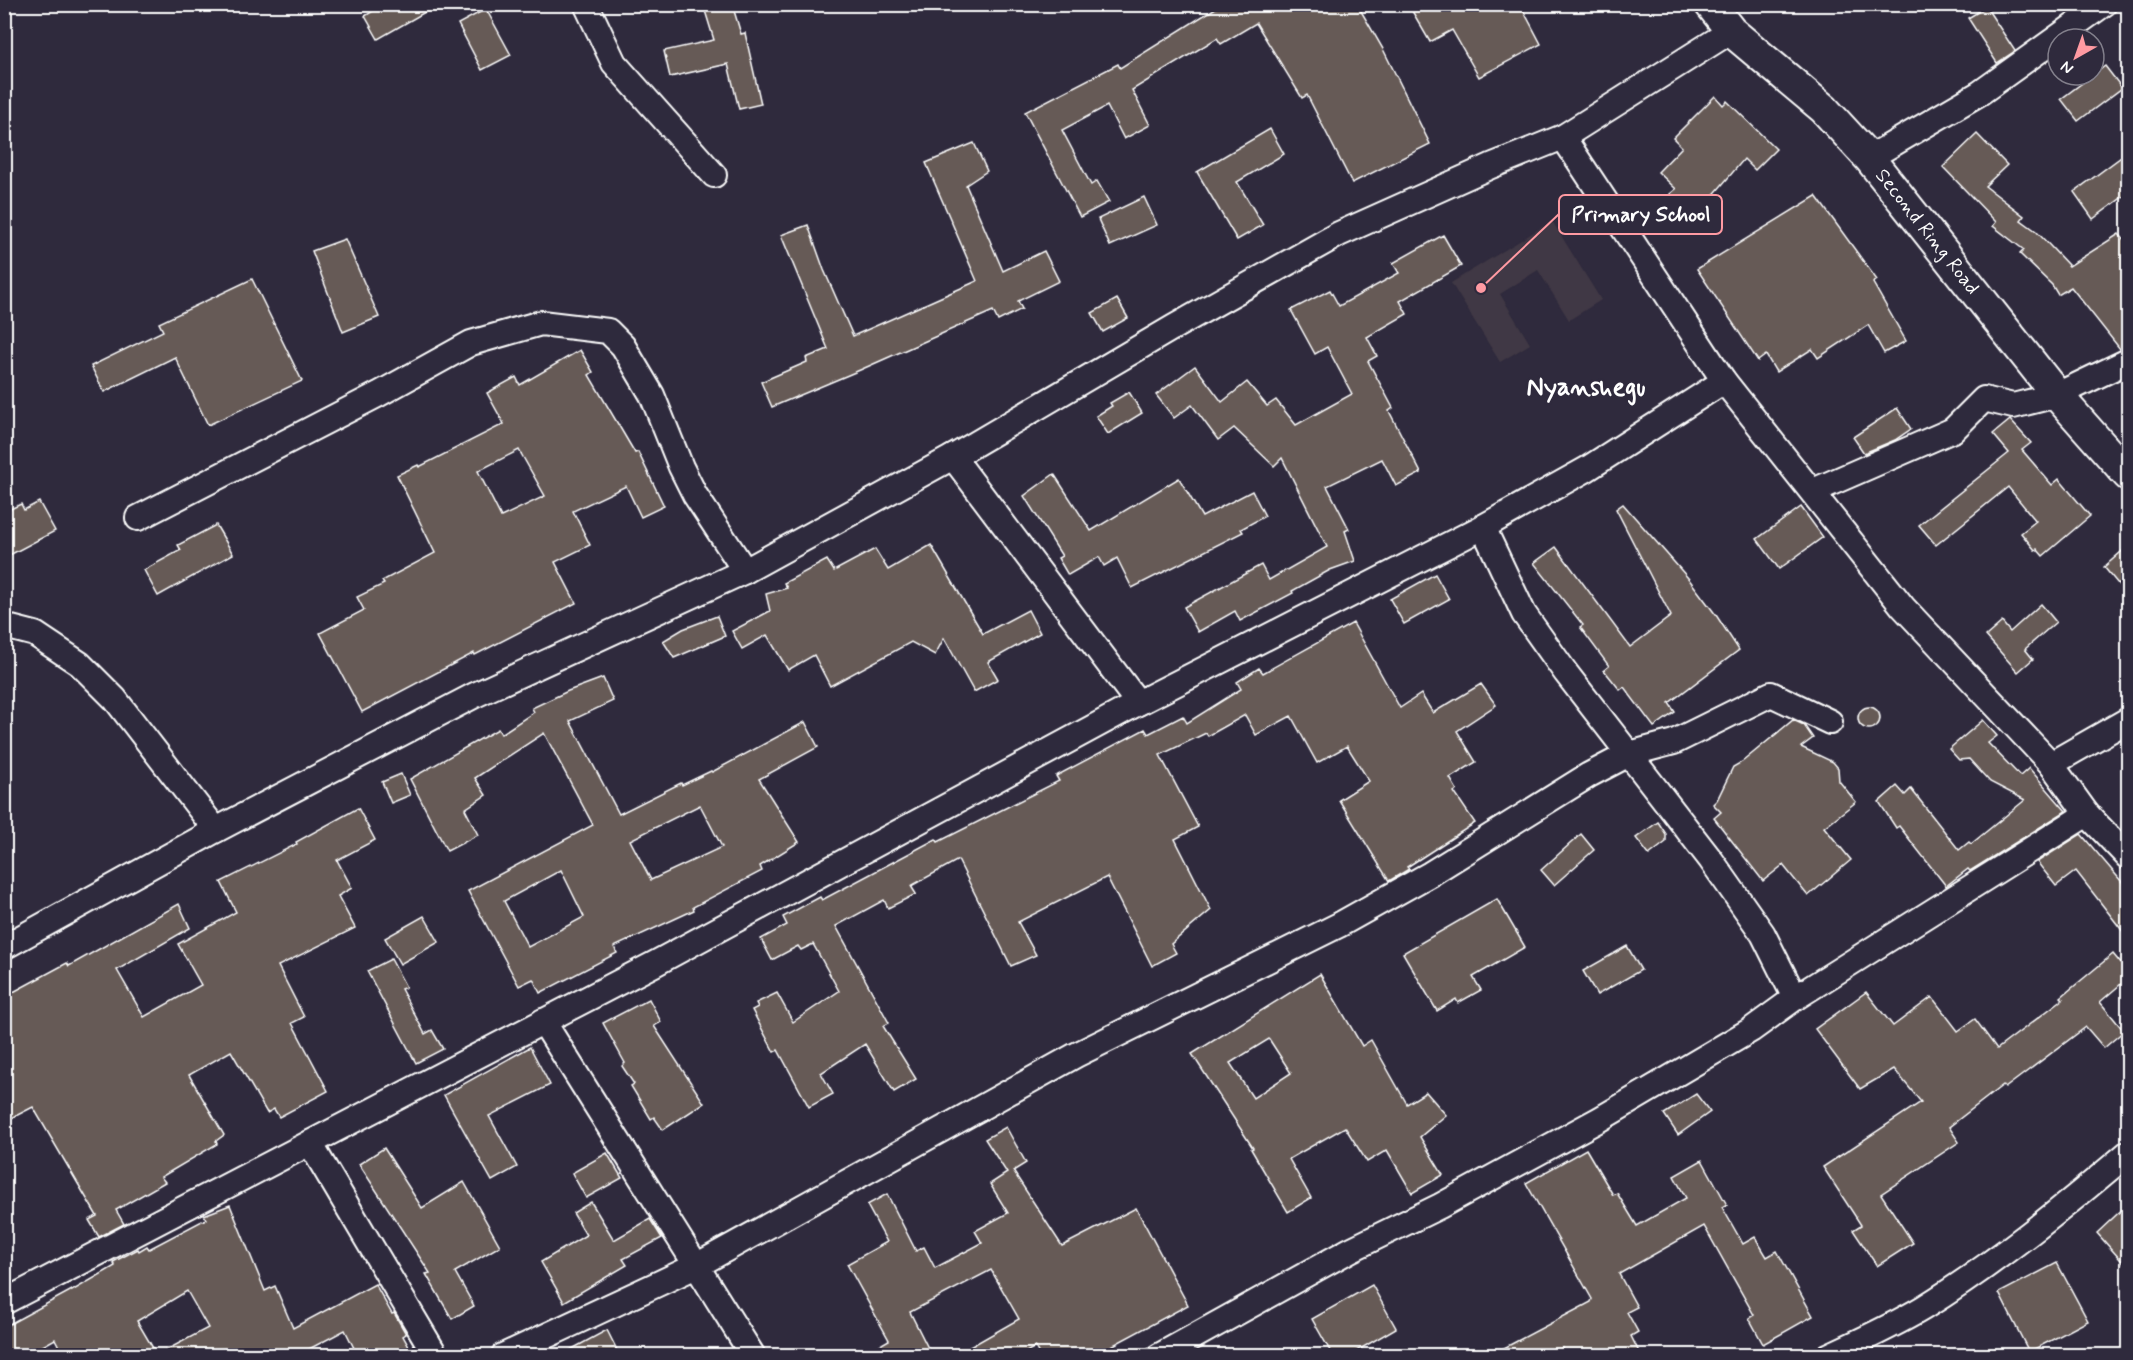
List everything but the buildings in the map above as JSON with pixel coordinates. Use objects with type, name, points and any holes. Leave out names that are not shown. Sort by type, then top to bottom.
[{"type":"street","points":[[586,4],[614,63],[714,175]]},
{"type":"street","name":"Second Ring Road","points":[[1710,4],[1731,30],[1824,109],[1869,158],[2057,394],[2128,475]]},
{"type":"street","points":[[1869,158],[1980,93],[2104,4]]},
{"type":"street","points":[[4,947],[216,830],[475,694],[745,572],[953,457],[1174,327],[1339,234],[1491,166],[1563,137],[1731,30]]},
{"type":"street","points":[[1563,137],[1724,381],[1903,607],[2051,764],[2087,814],[2128,857]]},
{"type":"street","points":[[138,518],[380,394],[471,343],[541,323],[608,331],[623,346],[652,395],[681,467],[695,495],[745,572]]},
{"type":"street","points":[[1813,491],[1953,430],[1984,399],[2013,406],[2057,394],[2128,361]]},
{"type":"street","points":[[4,1302],[656,963],[1138,703],[1483,527],[1587,469],[1724,381]]},
{"type":"street","points":[[953,457],[1138,703]]},
{"type":"street","points":[[1483,527],[1524,614],[1566,673],[1710,860],[1763,934],[1795,998]]},
{"type":"street","points":[[4,626],[35,634],[80,664],[115,699],[216,830]]},
{"type":"street","points":[[503,1356],[696,1266],[1076,1055],[1349,919],[1430,874],[1588,775],[1629,754],[1674,742],[1771,694],[1830,722]]},
{"type":"street","points":[[2051,764],[2128,720]]},
{"type":"street","points":[[1159,1356],[1350,1250],[1440,1206],[1600,1119],[1751,1030],[1795,998],[2087,814]]},
{"type":"street","points":[[543,1021],[753,1356]]},
{"type":"street","points":[[310,1143],[436,1356]]},
{"type":"street","points":[[1828,1356],[1913,1313],[1950,1290],[2040,1225],[2128,1153]]},
{"type":"shaded area","points":[[1552,221],[1601,300],[1569,320],[1538,270],[1500,294],[1530,344],[1500,362],[1451,283]]},
{"type":"place","name":"Primary School","points":[[1481,288]]},
{"type":"district","name":"Nyanshegu","points":[[1586,388]]}]
